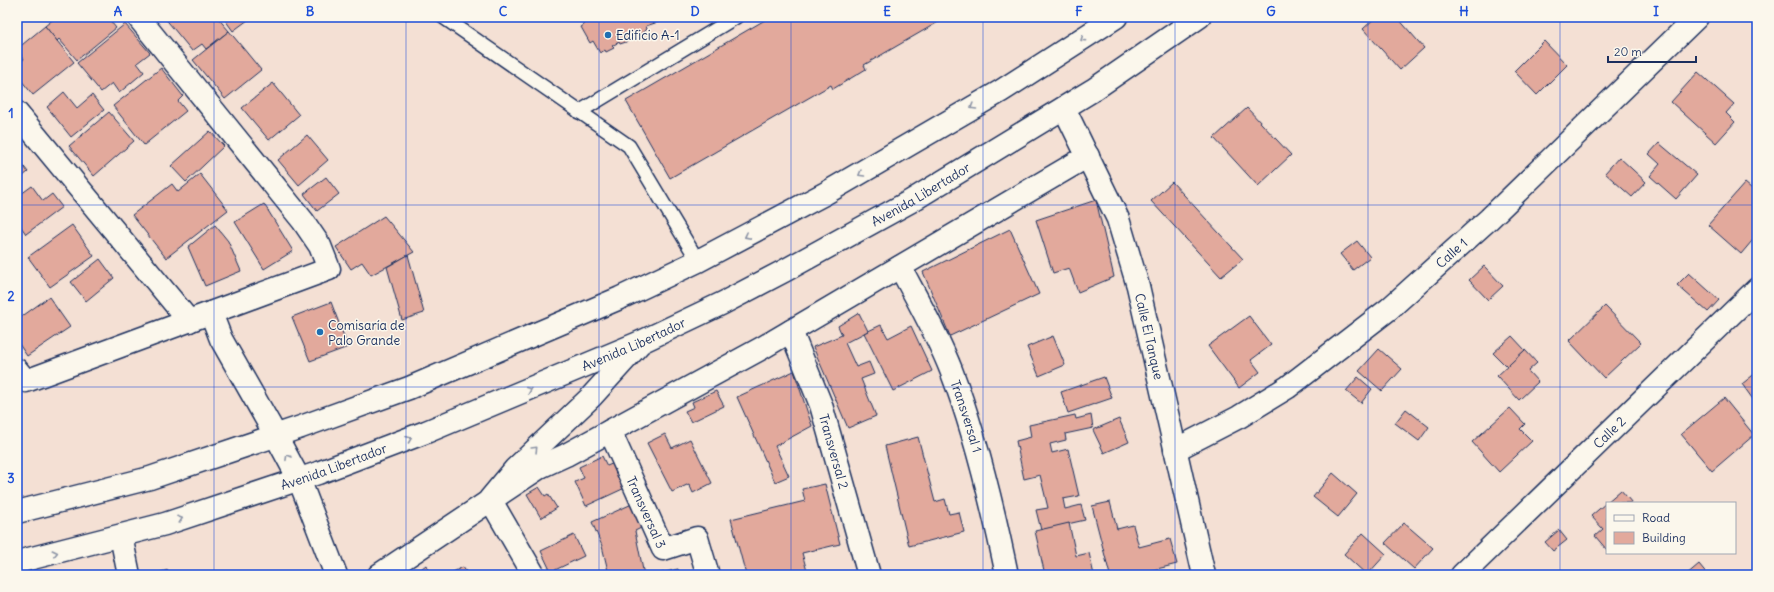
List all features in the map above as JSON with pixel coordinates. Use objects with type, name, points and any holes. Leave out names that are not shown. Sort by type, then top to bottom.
[{"type":"street","points":[[17,370],[26,381],[329,269],[320,246],[303,220],[138,17]]},
{"type":"street","points":[[17,512],[150,478],[276,436],[402,390],[479,359],[620,298],[698,261],[774,222],[887,159],[1066,50],[1116,17]]},
{"type":"street","name":"Avenida Libertador","points":[[17,562],[165,524],[300,479],[426,432],[641,342],[723,303],[850,236],[924,193],[1064,108],[1146,55],[1199,17]]},
{"type":"street","name":"Calle 1","points":[[1175,450],[1239,418],[1288,387],[1389,309],[1489,219],[1697,17]]},
{"type":"street","name":"Calle El Tanque","points":[[1064,108],[1118,219],[1136,279],[1204,575]]},
{"type":"street","points":[[17,113],[189,321]]},
{"type":"street","points":[[379,575],[490,499],[540,467],[610,431],[790,331],[1088,156]]},
{"type":"street","name":"Transversal 1","points":[[900,267],[933,329],[951,371],[967,419],[993,511],[1007,575]]},
{"type":"street","name":"Calle 2","points":[[1462,575],[1757,289]]},
{"type":"street","points":[[211,312],[221,339],[300,479],[336,575]]},
{"type":"street","name":"Transversal 2","points":[[790,331],[821,405],[869,575]]},
{"type":"street","points":[[490,499],[515,469],[591,397],[641,342]]},
{"type":"street","name":"Transversal 3","points":[[610,431],[663,549],[697,538],[708,575]]},
{"type":"street","points":[[490,499],[534,575]]},
{"type":"street","points":[[121,536],[129,575]]},
{"type":"lane","points":[[442,17],[629,146],[698,261]]},
{"type":"lane","points":[[579,112],[736,17]]},
{"type":"building","points":[[17,17],[26,17],[17,25]]},
{"type":"building","points":[[56,17],[107,17],[116,28],[77,60],[59,39],[57,41],[45,26]]},
{"type":"building","points":[[164,17],[217,17],[229,31],[206,49],[202,44],[192,51]]},
{"type":"building","points":[[223,17],[252,17],[233,31]]},
{"type":"building","name":"Edificio A-1","points":[[580,17],[663,17],[660,19],[661,21],[646,26],[647,29],[643,33],[637,35],[636,33],[629,36],[631,39],[626,42],[620,44],[619,42],[612,46],[614,48],[600,53],[593,41],[590,43],[581,27],[584,25]]},
{"type":"building","points":[[770,17],[947,17],[864,65],[866,69],[833,89],[831,85],[670,178],[626,101]]},
{"type":"building","points":[[1376,17],[1397,17],[1424,48],[1400,70],[1363,29]]},
{"type":"building","points":[[125,24],[150,53],[137,63],[144,72],[119,93],[112,83],[101,92],[77,63]]},
{"type":"building","points":[[45,26],[74,62],[33,95],[17,75],[17,65],[24,59],[17,49]]},
{"type":"building","points":[[229,31],[261,70],[225,99],[193,60]]},
{"type":"building","points":[[1544,41],[1567,65],[1537,95],[1514,71]]},
{"type":"building","points":[[161,68],[183,96],[178,101],[186,111],[144,145],[113,106]]},
{"type":"building","points":[[1698,72],[1734,104],[1726,113],[1735,122],[1716,143],[1671,102]]},
{"type":"building","points":[[273,83],[299,115],[269,140],[242,108]]},
{"type":"building","points":[[64,92],[77,108],[92,95],[104,110],[71,137],[47,107]]},
{"type":"building","points":[[1247,108],[1291,155],[1258,186],[1214,138]]},
{"type":"building","points":[[109,112],[134,141],[94,176],[69,146]]},
{"type":"building","points":[[210,131],[224,146],[186,182],[171,166]]},
{"type":"building","points":[[307,135],[328,160],[299,185],[278,160]]},
{"type":"building","points":[[1659,143],[1697,175],[1676,199],[1650,176],[1660,164],[1649,154]]},
{"type":"building","points":[[1619,157],[1646,182],[1632,197],[1605,173]]},
{"type":"building","points":[[17,158],[28,172],[17,181]]},
{"type":"building","points":[[200,174],[228,210],[166,258],[132,215],[172,184],[178,192]]},
{"type":"building","points":[[326,177],[339,194],[317,211],[304,194]]},
{"type":"building","points":[[1172,182],[1243,259],[1221,277],[1151,201]]},
{"type":"building","points":[[1745,183],[1757,193],[1757,235],[1741,254],[1708,225]]},
{"type":"building","points":[[32,186],[43,201],[52,194],[62,207],[26,234],[17,221],[17,197]]},
{"type":"building","points":[[1096,200],[1114,277],[1078,292],[1069,268],[1053,273],[1036,220]]},
{"type":"building","points":[[264,204],[293,251],[264,269],[235,222]]},
{"type":"building","points":[[384,216],[414,252],[371,275],[362,262],[351,269],[336,247]]},
{"type":"building","points":[[72,225],[94,256],[50,287],[28,257]]},
{"type":"building","points":[[215,225],[228,241],[241,271],[205,286],[188,247]]},
{"type":"building","points":[[1010,229],[1039,294],[950,336],[923,272]]},
{"type":"building","points":[[1357,241],[1370,257],[1353,270],[1340,254]]},
{"type":"building","points":[[408,255],[424,313],[402,320],[387,267]]},
{"type":"building","points":[[100,259],[114,278],[86,301],[71,282]]},
{"type":"building","points":[[1484,266],[1503,286],[1488,300],[1469,280]]},
{"type":"building","points":[[1689,273],[1719,300],[1708,312],[1677,285]]},
{"type":"building","points":[[49,297],[70,327],[27,356],[17,341],[17,320]]},
{"type":"building","name":"Comisaría de Palo Grande","points":[[331,302],[348,347],[310,361],[292,317]]},
{"type":"building","points":[[1605,306],[1641,343],[1604,378],[1569,341]]},
{"type":"building","points":[[859,313],[868,331],[845,343],[856,367],[869,362],[874,374],[861,379],[876,416],[848,428],[813,347],[842,335],[838,326]]},
{"type":"building","points":[[1249,316],[1271,345],[1251,360],[1260,372],[1239,388],[1208,346]]},
{"type":"building","points":[[881,325],[888,338],[911,326],[932,371],[893,391],[864,333]]},
{"type":"building","points":[[1053,336],[1065,365],[1039,376],[1027,347]]},
{"type":"building","points":[[1512,336],[1525,350],[1507,367],[1493,353]]},
{"type":"building","points":[[1379,349],[1402,369],[1382,391],[1359,371]]},
{"type":"building","points":[[1525,350],[1537,363],[1528,371],[1538,382],[1519,400],[1497,376]]},
{"type":"building","points":[[794,371],[812,426],[775,446],[789,476],[775,482],[737,397]]},
{"type":"building","points":[[1757,372],[1757,405],[1742,384]]},
{"type":"building","points":[[1104,377],[1112,398],[1068,413],[1061,392]]},
{"type":"building","points":[[1358,377],[1372,389],[1361,403],[1346,391]]},
{"type":"building","points":[[716,391],[724,406],[691,422],[685,411],[694,407],[692,402]]},
{"type":"building","points":[[1724,398],[1754,435],[1712,471],[1681,434]]},
{"type":"building","points":[[1510,408],[1525,424],[1520,429],[1532,441],[1499,472],[1472,442]]},
{"type":"building","points":[[1406,409],[1429,427],[1419,441],[1395,423]]},
{"type":"building","points":[[1075,415],[1076,419],[1091,415],[1093,428],[1065,434],[1066,440],[1050,444],[1052,453],[1068,449],[1079,496],[1063,499],[1065,509],[1081,505],[1085,520],[1041,530],[1036,510],[1048,508],[1040,475],[1024,479],[1016,441],[1031,437],[1029,425]]},
{"type":"building","points":[[1119,419],[1129,442],[1104,453],[1093,430]]},
{"type":"building","points":[[665,434],[672,448],[690,439],[712,483],[693,493],[689,484],[672,492],[647,443]]},
{"type":"building","points":[[918,437],[935,502],[945,499],[949,514],[959,512],[964,532],[909,546],[885,446]]},
{"type":"building","points":[[602,456],[607,466],[614,463],[627,487],[586,506],[575,482],[584,478],[579,467]]},
{"type":"building","points":[[1333,473],[1357,494],[1338,517],[1313,497]]},
{"type":"building","points":[[825,484],[840,544],[802,553],[808,575],[746,575],[731,519],[805,501],[802,489]]},
{"type":"building","points":[[539,487],[545,496],[548,494],[557,508],[541,518],[527,494]]},
{"type":"building","points":[[1621,490],[1631,502],[1607,502]]},
{"type":"building","points":[[1110,502],[1117,529],[1133,525],[1139,547],[1170,539],[1177,564],[1133,575],[1110,575],[1092,506]]},
{"type":"building","points":[[1606,503],[1606,549],[1595,536],[1603,529],[1591,516]]},
{"type":"building","points":[[632,504],[643,527],[635,531],[644,575],[609,575],[602,546],[592,522]]},
{"type":"building","points":[[1069,523],[1076,556],[1089,553],[1094,575],[1045,575],[1035,531]]},
{"type":"building","points":[[1404,523],[1433,548],[1414,569],[1385,543]]},
{"type":"building","points":[[1559,530],[1567,540],[1553,551],[1545,542]]},
{"type":"building","points":[[1363,533],[1386,554],[1367,575],[1344,554]]},
{"type":"building","points":[[574,535],[584,556],[551,572],[541,551]]},
{"type":"building","points":[[1699,564],[1708,575],[1686,575]]},
{"type":"building","points":[[426,565],[431,575],[413,575]]},
{"type":"building","points":[[463,567],[468,575],[447,575]]},
{"type":"building","points":[[678,569],[680,575],[654,575]]},
{"type":"building","points":[[168,570],[169,575],[151,575]]},
{"type":"place","name":"Edificio A-1","points":[[608,35]]},
{"type":"place","name":"Comisaría de Palo Grande","points":[[320,332]]}]
